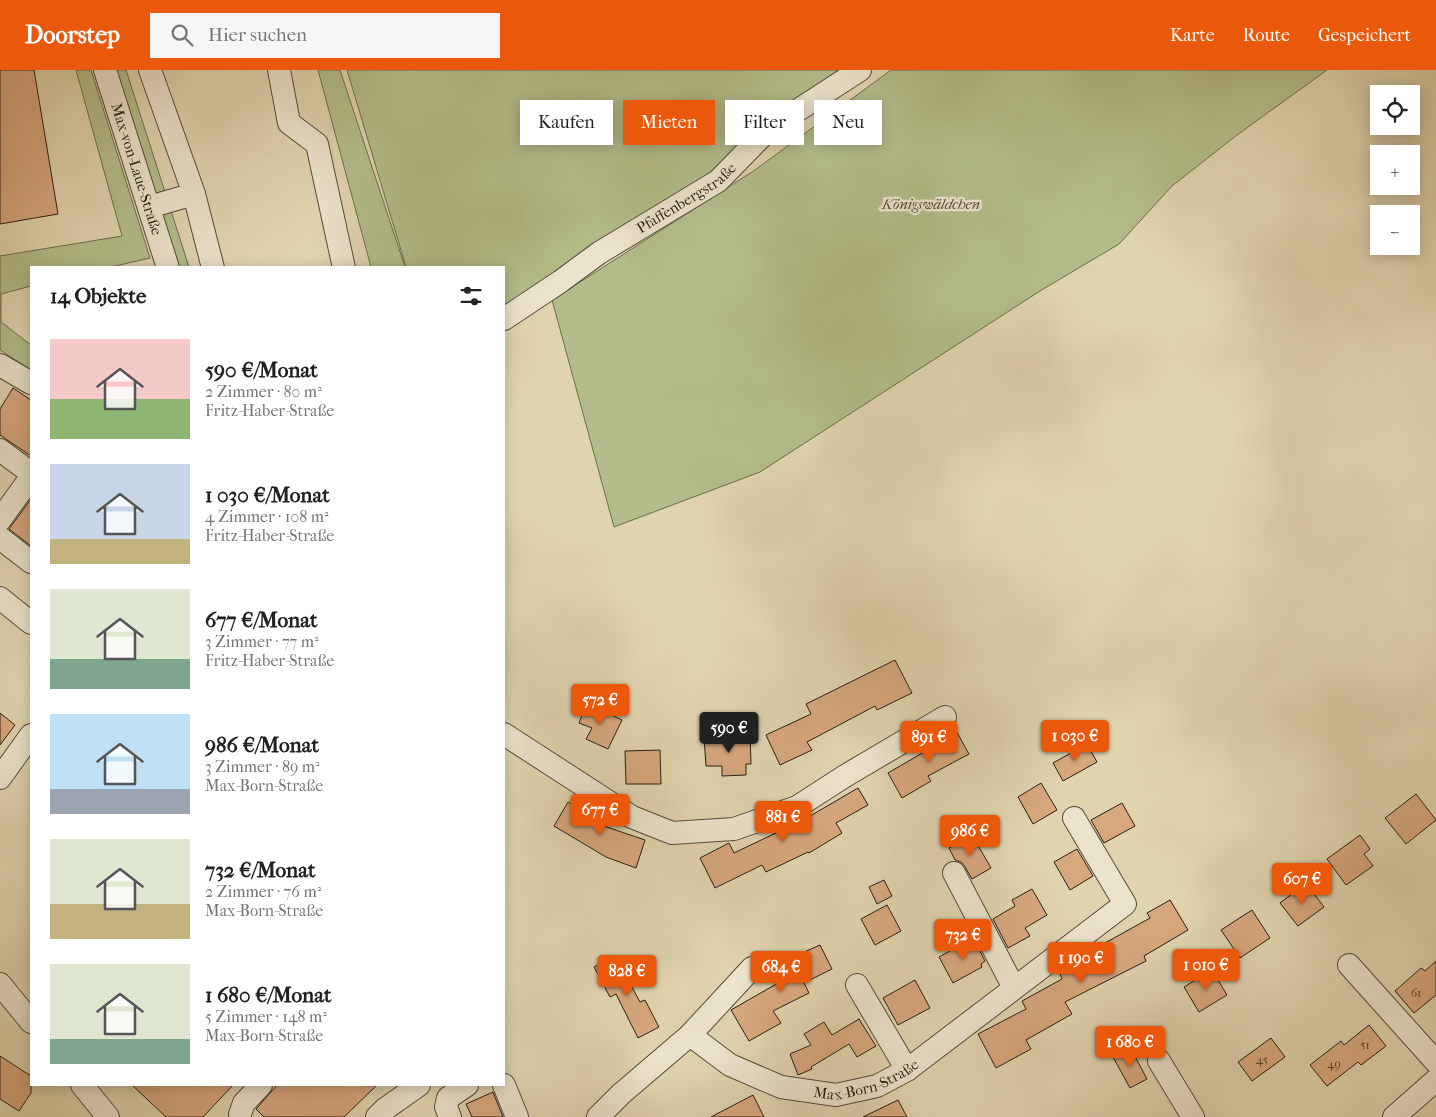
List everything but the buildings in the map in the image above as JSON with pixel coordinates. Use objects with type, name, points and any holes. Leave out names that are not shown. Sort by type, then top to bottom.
[{"type":"street","name":"Max-von-Laue-Straße","points":[[105,70],[167,266]]},
{"type":"street","points":[[150,70],[194,194],[212,266]]},
{"type":"street","points":[[279,70],[289,123],[317,144],[344,266]]},
{"type":"street","name":"Pfaffenbergstraße","points":[[505,318],[561,281],[598,253],[718,181],[769,128],[860,70]]},
{"type":"street","points":[[149,207],[194,194]]},
{"type":"street","points":[[0,365],[30,382]]},
{"type":"street","points":[[0,450],[30,474]]},
{"type":"street","points":[[0,520],[30,476]]},
{"type":"street","points":[[0,538],[30,561]]},
{"type":"street","points":[[0,598],[30,622]]},
{"type":"street","points":[[505,735],[632,817],[672,833],[734,829],[798,807],[845,776],[946,717]]},
{"type":"street","points":[[0,778],[30,736]]},
{"type":"street","name":"Max-Born-Straße","points":[[690,1035],[730,1065],[781,1087],[836,1095],[877,1086],[906,1070],[1125,904],[1074,818]]},
{"type":"street","points":[[954,873],[1014,988]]},
{"type":"street","points":[[1349,965],[1436,1062]]},
{"type":"street","points":[[598,1117],[621,1094],[690,1035],[752,968]]},
{"type":"street","points":[[0,984],[30,1021]]},
{"type":"street","points":[[857,985],[906,1070]]},
{"type":"street","points":[[1159,1061],[1194,1117]]},
{"type":"street","points":[[1394,1117],[1436,1080]]},
{"type":"street","points":[[83,1086],[108,1117]]},
{"type":"street","points":[[239,1116],[244,1104],[260,1086]]},
{"type":"street","points":[[377,1117],[418,1086]]},
{"type":"street","points":[[450,1117],[446,1107],[448,1098],[466,1086]]},
{"type":"street","points":[[504,1086],[517,1117]]},
{"type":"green space","points":[[76,70],[91,70],[150,258],[115,266],[30,266],[30,286],[1,294],[1,322],[30,344],[30,369],[0,350],[0,256],[122,236]]},
{"type":"green space","points":[[105,70],[126,70],[189,266],[168,266]]},
{"type":"green space","points":[[318,70],[340,70],[405,266],[371,266]]},
{"type":"green space","points":[[347,70],[860,70],[822,100],[814,100],[814,106],[804,114],[804,100],[725,100],[725,145],[764,145],[718,181],[505,318],[505,266],[406,266]]},
{"type":"green space","name":"Königswäldchen","points":[[891,70],[1327,70],[1237,135],[1172,186],[1119,244],[1040,291],[760,472],[614,527],[552,300],[755,170],[789,145],[804,145],[804,134],[814,127],[814,145],[882,145],[882,100],[850,100]]}]
